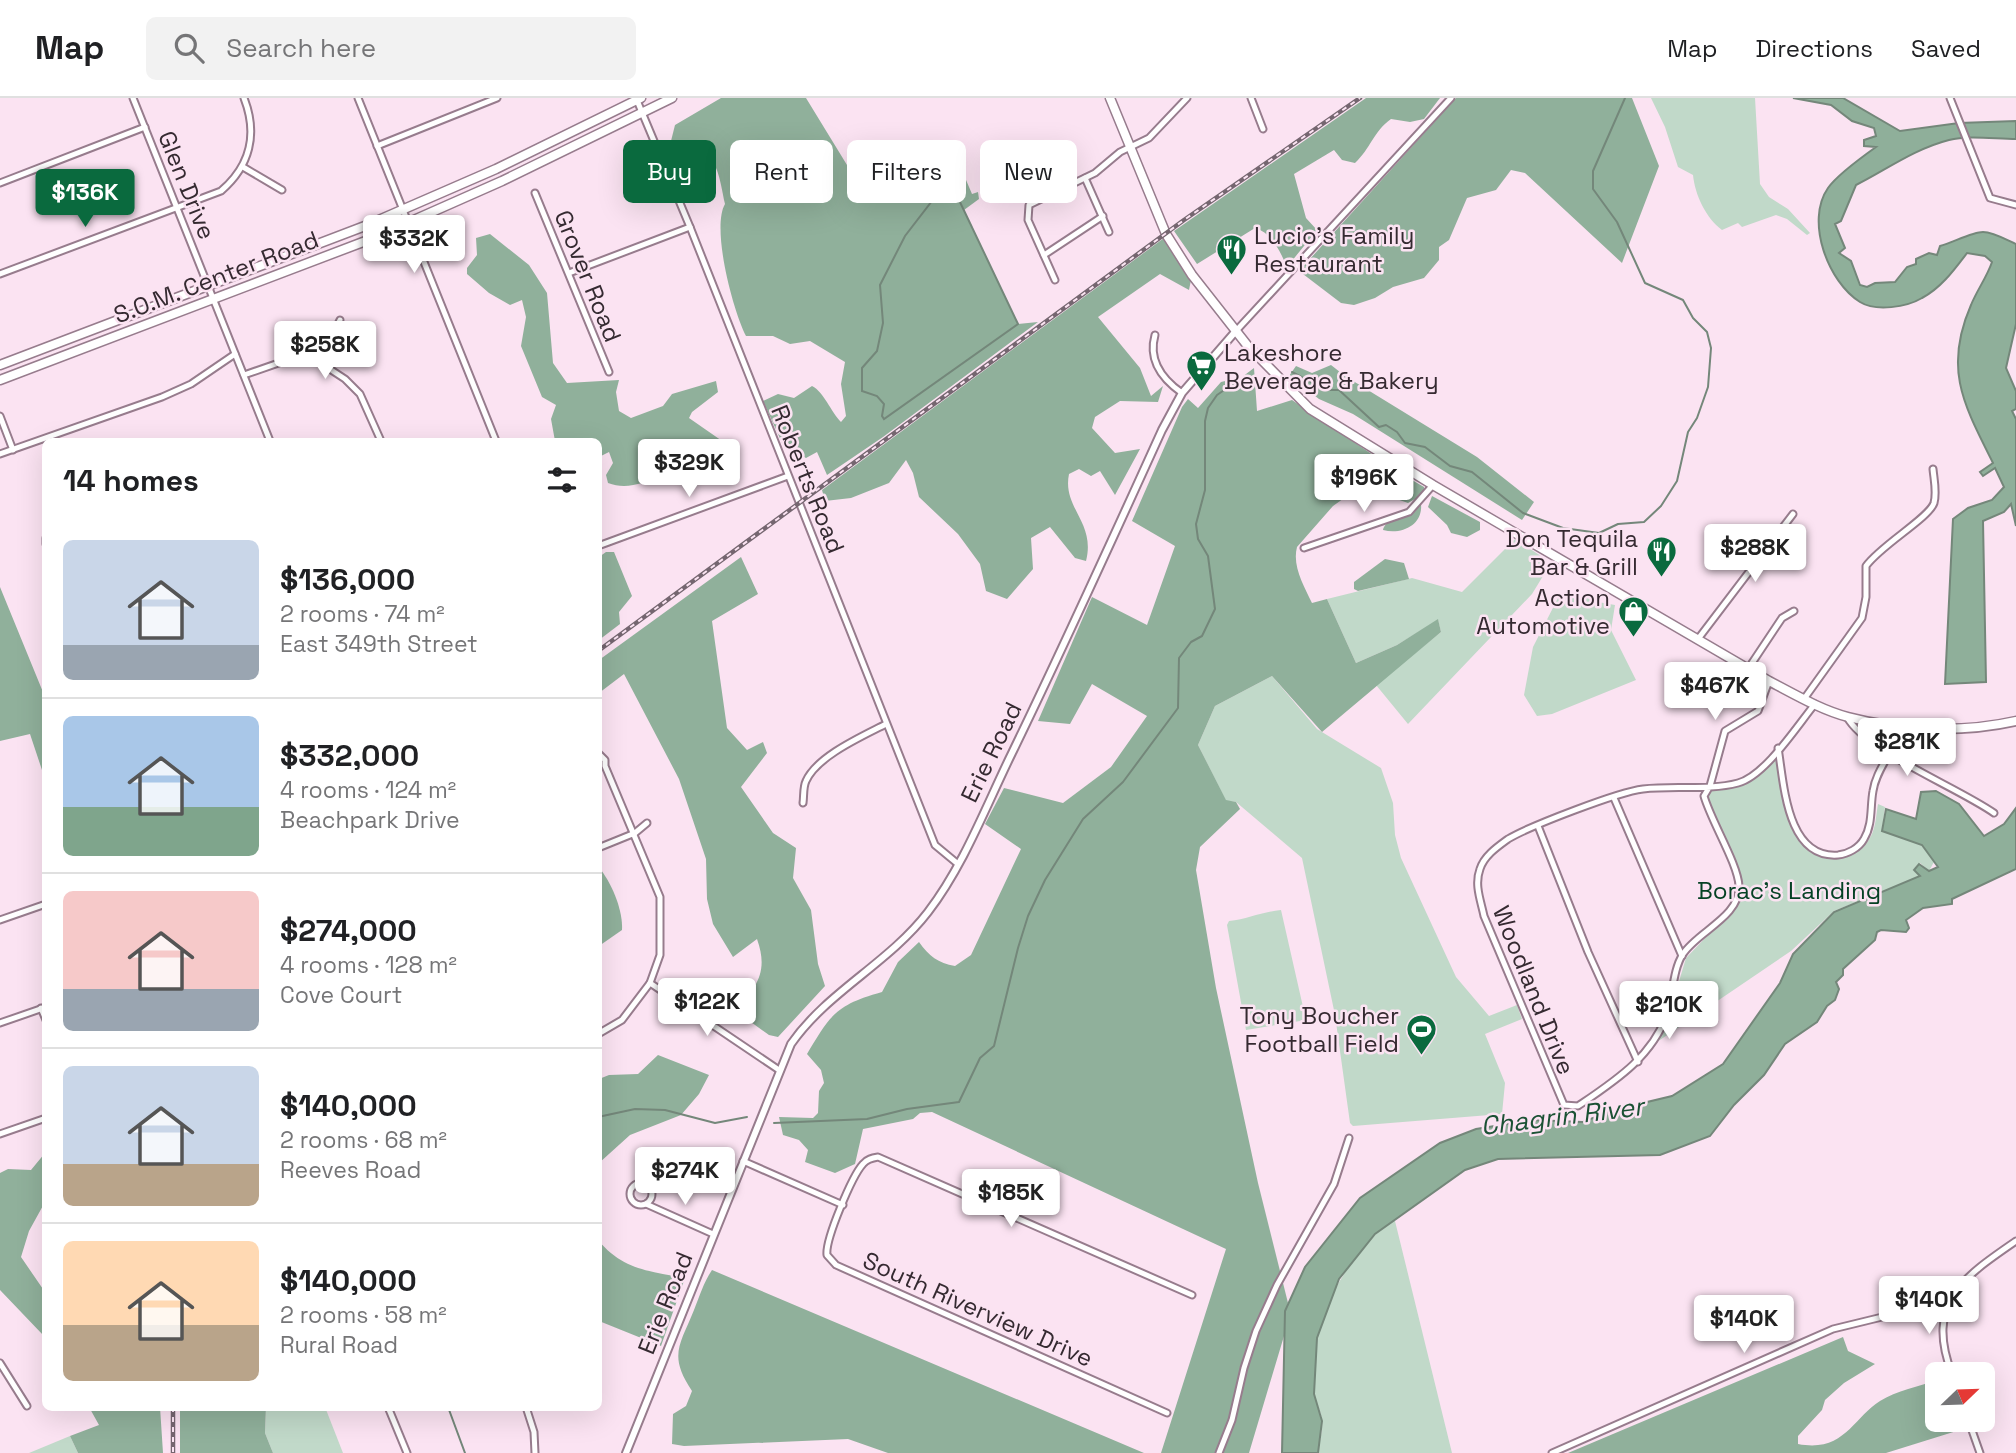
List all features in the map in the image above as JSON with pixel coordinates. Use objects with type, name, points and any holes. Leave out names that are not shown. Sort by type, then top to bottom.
[{"type":"main road","name":"S.O.M. Center Road","points":[[0,380],[407,222],[502,181],[672,98]]},
{"type":"main road","points":[[1110,98],[1166,234],[1209,300],[1235,332],[1310,409],[1433,485],[1769,681],[1815,704],[1847,717],[1946,729],[1998,726],[2016,722]]},
{"type":"main road","name":"S.O.M. Center Road","points":[[0,365],[401,210],[496,169],[638,99]]},
{"type":"street","name":"Glen Drive","points":[[134,98],[269,438]]},
{"type":"street","points":[[0,274],[221,191],[243,167],[251,127],[244,98]]},
{"type":"street","points":[[358,98],[495,438]]},
{"type":"street","points":[[377,146],[497,98]]},
{"type":"street","points":[[1055,280],[1028,220],[1028,205],[1086,178],[1157,131],[1187,98]]},
{"type":"street","points":[[1251,98],[1262,129]]},
{"type":"street","name":"Erie Road","points":[[626,1453],[791,1044],[807,1020],[898,946],[927,913],[958,864],[1162,430],[1182,393],[1451,98]]},
{"type":"street","points":[[1950,98],[1990,198],[2016,205]]},
{"type":"street","name":"Roberts Road","points":[[638,99],[935,845],[958,864]]},
{"type":"street","points":[[0,183],[145,127]]},
{"type":"street","points":[[243,167],[282,190]]},
{"type":"street","points":[[1086,178],[1110,232]]},
{"type":"street","name":"Grover Road","points":[[535,192],[609,372]]},
{"type":"street","points":[[1044,255],[1103,216]]},
{"type":"street","points":[[569,273],[690,227]]},
{"type":"street","points":[[319,362],[340,320]]},
{"type":"street","points":[[1155,335],[1152,356],[1157,368],[1182,393]]},
{"type":"street","points":[[47,438],[162,397],[191,384],[235,354]]},
{"type":"street","points":[[244,375],[293,358],[319,362],[345,379],[360,394],[381,438]]},
{"type":"street","points":[[0,416],[13,450]]},
{"type":"street","points":[[0,454],[42,440]]},
{"type":"street","points":[[1804,699],[1862,618],[1867,597],[1866,566],[1890,539],[1925,516],[1934,505],[1933,469]]},
{"type":"street","points":[[602,546],[788,476]]},
{"type":"street","points":[[1304,548],[1409,512],[1433,485]]},
{"type":"street","points":[[1698,639],[1793,514]]},
{"type":"street","points":[[1748,668],[1783,618],[1794,611]]},
{"type":"street","points":[[1769,681],[1758,711],[1725,731],[1716,752],[1710,786],[1704,796],[1710,817],[1739,883],[1738,896],[1727,914],[1682,956],[1668,1014],[1653,1043],[1638,1062],[1588,952],[1538,826],[1640,789],[1710,786],[1740,783],[1764,766],[1815,704]]},
{"type":"street","points":[[1847,717],[1853,727],[1891,752],[1994,813]]},
{"type":"street","points":[[803,803],[806,781],[815,769],[839,750],[886,724]]},
{"type":"street","points":[[1778,748],[1788,809],[1811,847],[1830,855],[1842,855],[1864,841],[1869,827],[1876,777],[1891,752]]},
{"type":"street","points":[[602,756],[606,760],[605,766],[660,897],[660,955],[650,983],[622,1020],[602,1032]]},
{"type":"street","points":[[1614,798],[1682,956]]},
{"type":"street","points":[[602,846],[635,833],[647,823]]},
{"type":"street","name":"Woodland Drive","points":[[1538,826],[1509,839],[1488,855],[1480,869],[1477,885],[1484,916],[1564,1105],[1578,1106],[1638,1062]]},
{"type":"street","points":[[0,920],[42,905]]},
{"type":"street","points":[[650,983],[779,1070]]},
{"type":"street","points":[[0,1023],[42,1007]]},
{"type":"street","points":[[0,1134],[42,1119]]},
{"type":"street","points":[[1219,1453],[1232,1420],[1256,1331],[1277,1285],[1334,1184],[1349,1138]]},
{"type":"street","points":[[743,1161],[843,1205],[864,1162],[877,1157],[886,1159],[1192,1295]]},
{"type":"street","points":[[646,1204],[652,1195],[650,1188],[637,1184],[631,1189],[631,1199],[636,1204],[646,1204],[713,1234]]},
{"type":"street","name":"South Riverview Drive","points":[[843,1205],[826,1248],[827,1255],[836,1265],[1167,1413]]},
{"type":"street","points":[[1948,1362],[1942,1343],[1944,1315],[1950,1298],[1964,1279],[2016,1241]]},
{"type":"street","points":[[1552,1453],[1833,1329],[1915,1308],[1944,1315]]},
{"type":"street","points":[[0,1363],[27,1406]]},
{"type":"street","points":[[390,1411],[407,1453]]},
{"type":"street","points":[[527,1411],[535,1453]]},
{"type":"street","points":[[1973,1432],[1980,1453]]},
{"type":"green space","points":[[1651,98],[1755,98],[1760,184],[1769,197],[1788,209],[1810,233],[1807,235],[1787,219],[1776,215],[1742,227],[1738,223],[1722,230],[1702,206],[1693,175],[1678,167],[1665,127]]},
{"type":"green space","points":[[1515,539],[1544,558],[1543,576],[1532,594],[1408,724],[1376,685],[1441,632],[1438,620],[1397,645],[1356,663],[1327,599],[1412,578],[1462,592]]},
{"type":"green space","points":[[1571,592],[1615,605],[1611,630],[1636,680],[1552,714],[1537,716],[1524,695],[1533,647],[1559,596]]},
{"type":"green space","points":[[1272,676],[1317,729],[1381,768],[1393,803],[1395,835],[1401,858],[1456,977],[1489,1016],[1517,1005],[1522,1019],[1485,1034],[1505,1083],[1502,1114],[1353,1126],[1350,1123],[1335,1015],[1302,858],[1236,802],[1226,801],[1198,745],[1215,706]]},
{"type":"green space","name":"Borac's Landing","points":[[1775,760],[1779,763],[1790,820],[1799,837],[1815,852],[1835,858],[1855,852],[1864,846],[1875,824],[1878,804],[1885,807],[1882,831],[1922,845],[1934,862],[1929,871],[1920,863],[1913,870],[1920,876],[1834,911],[1791,951],[1657,1042],[1671,1008],[1686,958],[1734,908],[1742,888],[1711,809],[1708,798],[1710,791],[1742,785]]},
{"type":"green space","points":[[1281,910],[1306,1020],[1246,1030],[1227,925],[1229,921]]},
{"type":"green space","points":[[1394,1217],[1452,1453],[1318,1453],[1322,1420],[1314,1394],[1313,1368],[1322,1319],[1344,1274],[1359,1253]]},
{"type":"green space","points":[[266,1411],[327,1411],[343,1453],[273,1453],[265,1433]]},
{"type":"green space","points":[[70,1436],[78,1453],[29,1453]]},
{"type":"shaded area","points":[[721,98],[806,98],[832,140],[730,140],[730,203],[833,203],[833,142],[847,165],[847,203],[935,203],[880,285],[883,323],[877,351],[862,368],[862,390],[877,396],[884,404],[884,419],[1018,324],[1038,322],[883,437],[827,475],[817,452],[806,458],[783,445],[763,401],[778,394],[794,398],[812,386],[841,422],[846,416],[841,384],[845,362],[810,341],[790,344],[773,336],[746,336],[725,270],[721,216],[725,204],[716,169],[716,140],[671,140],[675,125]]},
{"type":"shaded area","points":[[1366,98],[1440,98],[1424,119],[1410,122],[1391,119],[1380,129],[1355,163],[1342,160],[1334,150],[1294,174],[1306,218],[1317,230],[1287,267],[1271,238],[1255,228],[1197,264],[1174,231]]},
{"type":"shaded area","points":[[1456,98],[1632,98],[1659,166],[1622,263],[1525,173],[1511,170],[1496,190],[1467,198],[1449,240],[1439,247],[1439,260],[1424,278],[1393,287],[1375,298],[1354,305],[1341,303],[1299,271]]},
{"type":"shaded area","points":[[1793,98],[1843,98],[1900,131],[1959,123],[2016,121],[2016,139],[1973,137],[1949,140],[1912,154],[1856,185],[1841,221],[1835,224],[1845,248],[1839,253],[1851,261],[1860,285],[1867,287],[1875,283],[1895,282],[1907,267],[1916,264],[1916,259],[1929,253],[1937,255],[1940,246],[1973,234],[1991,233],[2016,244],[2016,324],[2006,368],[2016,391],[2016,409],[2012,411],[2016,419],[2016,526],[2011,504],[2004,512],[1983,521],[1986,682],[1945,684],[1953,519],[1968,508],[1992,500],[2004,487],[1995,468],[1983,476],[1980,472],[1993,463],[1966,404],[1958,368],[1963,328],[1973,299],[1992,262],[1985,256],[1967,253],[1947,278],[1929,294],[1900,306],[1874,307],[1860,302],[1848,293],[1838,280],[1823,250],[1819,217],[1821,202],[1832,183],[1876,147],[1864,146],[1864,140],[1876,136],[1874,128],[1852,121],[1831,105]]},
{"type":"shaded area","points":[[966,180],[972,194],[978,192],[979,199],[964,210],[961,203],[966,203]]},
{"type":"shaded area","points":[[930,203],[960,203],[1018,324],[884,419],[884,404],[877,396],[862,391],[862,368],[877,351],[883,323],[880,285],[905,236]]},
{"type":"shaded area","points":[[490,234],[529,265],[547,293],[553,363],[567,383],[619,380],[616,392],[619,411],[631,418],[663,406],[672,394],[716,381],[718,392],[692,412],[689,418],[725,443],[729,455],[722,464],[713,468],[686,468],[647,482],[621,486],[608,483],[606,475],[613,463],[609,452],[602,456],[602,438],[554,438],[551,419],[556,405],[542,397],[521,346],[526,317],[522,300],[510,305],[489,293],[467,274],[467,268],[477,255],[476,238]]},
{"type":"shaded area","points":[[1164,238],[1191,280],[1189,290],[1160,274],[1098,317],[1140,368],[1151,396],[1163,386],[1158,402],[1120,401],[1095,417],[1092,428],[1115,453],[1140,449],[1115,495],[1100,471],[1091,476],[1079,469],[1069,474],[1070,496],[1087,536],[1086,561],[1075,558],[1050,527],[1031,538],[1033,569],[1007,599],[986,591],[980,564],[958,534],[919,497],[913,473],[906,460],[889,483],[851,498],[825,501],[822,490]]},
{"type":"shaded area","points":[[1331,365],[1477,457],[1534,502],[1522,520],[1353,414],[1319,399],[1289,376],[1296,366],[1312,373]]},
{"type":"shaded area","points":[[1254,368],[1257,411],[1292,400],[1373,455],[1364,480],[1364,500],[1347,496],[1333,506],[1297,547],[1297,569],[1312,603],[1327,599],[1356,663],[1397,645],[1438,619],[1441,632],[1322,732],[1272,676],[1215,706],[1198,745],[1226,800],[1236,802],[1240,809],[1200,847],[1196,870],[1216,988],[1258,1183],[1288,1303],[1284,1336],[1249,1453],[1161,1453],[1226,1249],[932,1112],[920,1113],[913,1119],[863,1129],[855,1164],[835,1173],[805,1162],[808,1150],[799,1140],[783,1135],[779,1117],[813,1118],[818,1113],[819,1091],[824,1083],[821,1070],[807,1054],[822,1029],[836,1013],[854,1002],[882,992],[898,962],[919,942],[934,958],[949,965],[955,966],[971,955],[1021,849],[985,824],[1004,788],[1063,803],[1111,767],[1147,716],[1092,684],[1070,724],[1038,721],[1092,597],[1147,625],[1175,546],[1132,521],[1182,407],[1188,399],[1198,408],[1221,382],[1242,377]]},
{"type":"shaded area","points":[[1393,469],[1424,487],[1424,494],[1408,503],[1391,497],[1384,490],[1386,473]]},
{"type":"shaded area","points":[[1432,496],[1480,522],[1480,530],[1467,537],[1451,533],[1447,525],[1428,507]]},
{"type":"shaded area","points":[[1421,504],[1419,518],[1410,527],[1397,531],[1383,530],[1389,522],[1408,516]]},
{"type":"shaded area","points":[[614,552],[632,596],[619,612],[620,624],[602,638],[602,555]]},
{"type":"shaded area","points":[[741,557],[758,594],[712,621],[727,728],[747,750],[763,742],[767,753],[741,787],[773,833],[796,848],[793,878],[811,910],[818,964],[825,986],[778,1037],[769,1035],[737,1012],[759,978],[762,961],[757,939],[733,957],[713,924],[707,899],[706,859],[679,779],[624,674],[602,691],[602,658]]},
{"type":"shaded area","points":[[1385,559],[1404,563],[1409,579],[1358,591],[1354,589],[1354,582]]},
{"type":"shaded area","points":[[0,587],[42,690],[42,770],[30,734],[0,741]]},
{"type":"shaded area","points":[[1936,791],[1959,804],[1984,836],[2004,824],[2016,808],[2016,869],[1952,899],[1952,904],[1923,908],[1906,920],[1909,928],[1906,932],[1877,932],[1875,940],[1843,969],[1843,975],[1836,982],[1839,989],[1835,1000],[1827,1006],[1817,1022],[1785,1044],[1764,1075],[1734,1105],[1710,1136],[1660,1155],[1498,1159],[1465,1170],[1375,1234],[1339,1279],[1317,1338],[1314,1394],[1322,1421],[1318,1453],[1282,1453],[1285,1311],[1305,1267],[1360,1198],[1440,1143],[1476,1129],[1532,1120],[1583,1122],[1608,1112],[1615,1114],[1626,1107],[1631,1111],[1643,1103],[1672,1096],[1723,1064],[1780,983],[1793,954],[1834,912],[1920,876],[1914,870],[1919,864],[1929,871],[1938,867],[1922,845],[1882,831],[1886,809],[1916,819],[1921,792]]},
{"type":"shaded area","points":[[602,872],[616,899],[622,930],[602,944]]},
{"type":"shaded area","points":[[658,1055],[709,1075],[699,1094],[681,1115],[630,1135],[602,1160],[602,1078],[638,1074]]},
{"type":"shaded area","points":[[42,1157],[42,1207],[29,1231],[21,1257],[42,1288],[42,1334],[0,1290],[0,1173],[8,1169],[31,1170]]},
{"type":"shaded area","points":[[602,1244],[617,1258],[637,1268],[685,1278],[661,1346],[602,1322]]},
{"type":"shaded area","points":[[712,1270],[1144,1453],[888,1453],[848,1439],[684,1446],[672,1444],[673,1414],[686,1406],[692,1391],[680,1368],[679,1350]]},
{"type":"shaded area","points":[[1843,1337],[1848,1351],[1875,1364],[1844,1383],[1825,1400],[1822,1410],[1798,1436],[1798,1444],[1814,1445],[1837,1439],[1886,1397],[1925,1384],[1925,1432],[1953,1432],[1886,1453],[1568,1453]]},
{"type":"shaded area","points":[[91,1411],[160,1411],[163,1453],[78,1453],[70,1436],[99,1425]]},
{"type":"shaded area","points":[[180,1411],[266,1411],[265,1433],[273,1453],[180,1453]]},
{"type":"waterway","points":[[1292,372],[1326,390],[1339,390],[1379,427],[1386,425],[1397,432],[1405,443],[1425,447],[1450,466],[1472,472],[1523,513],[1563,528],[1599,533],[1618,524],[1644,522],[1661,506],[1677,481],[1688,432],[1697,418],[1708,387],[1711,348],[1707,332],[1693,318],[1683,300],[1645,283],[1617,222],[1593,189],[1593,171],[1625,98]]},
{"type":"waterway","points":[[774,1123],[867,1119],[907,1109],[959,1102],[980,1058],[994,1046],[1018,948],[1028,916],[1045,880],[1083,819],[1123,782],[1178,708],[1179,658],[1191,642],[1202,636],[1215,609],[1208,556],[1198,539],[1196,524],[1205,490],[1205,421],[1208,408],[1217,395],[1230,386],[1255,379]]},
{"type":"waterway","points":[[602,1116],[635,1109],[665,1110],[715,1123],[747,1117]]},
{"type":"waterway","points":[[449,1411],[465,1453]]},
{"type":"railway","points":[[602,648],[1184,220],[1360,98]]},
{"type":"railway","points":[[173,1411],[173,1453]]},
{"type":"place","name":"Lucio's Family Restaurant","points":[[1231,276]]},
{"type":"place","name":"Lakeshore Beverage & Bakery","points":[[1201,393]]},
{"type":"place","name":"Don Tequila Bar & Grill","points":[[1661,579]]},
{"type":"place","name":"Action Automotive","points":[[1633,638]]},
{"type":"place","name":"Tony Boucher Football Field","points":[[1422,1056]]},
{"type":"water label","name":"Chagrin River","points":[[1562,1116]]}]
